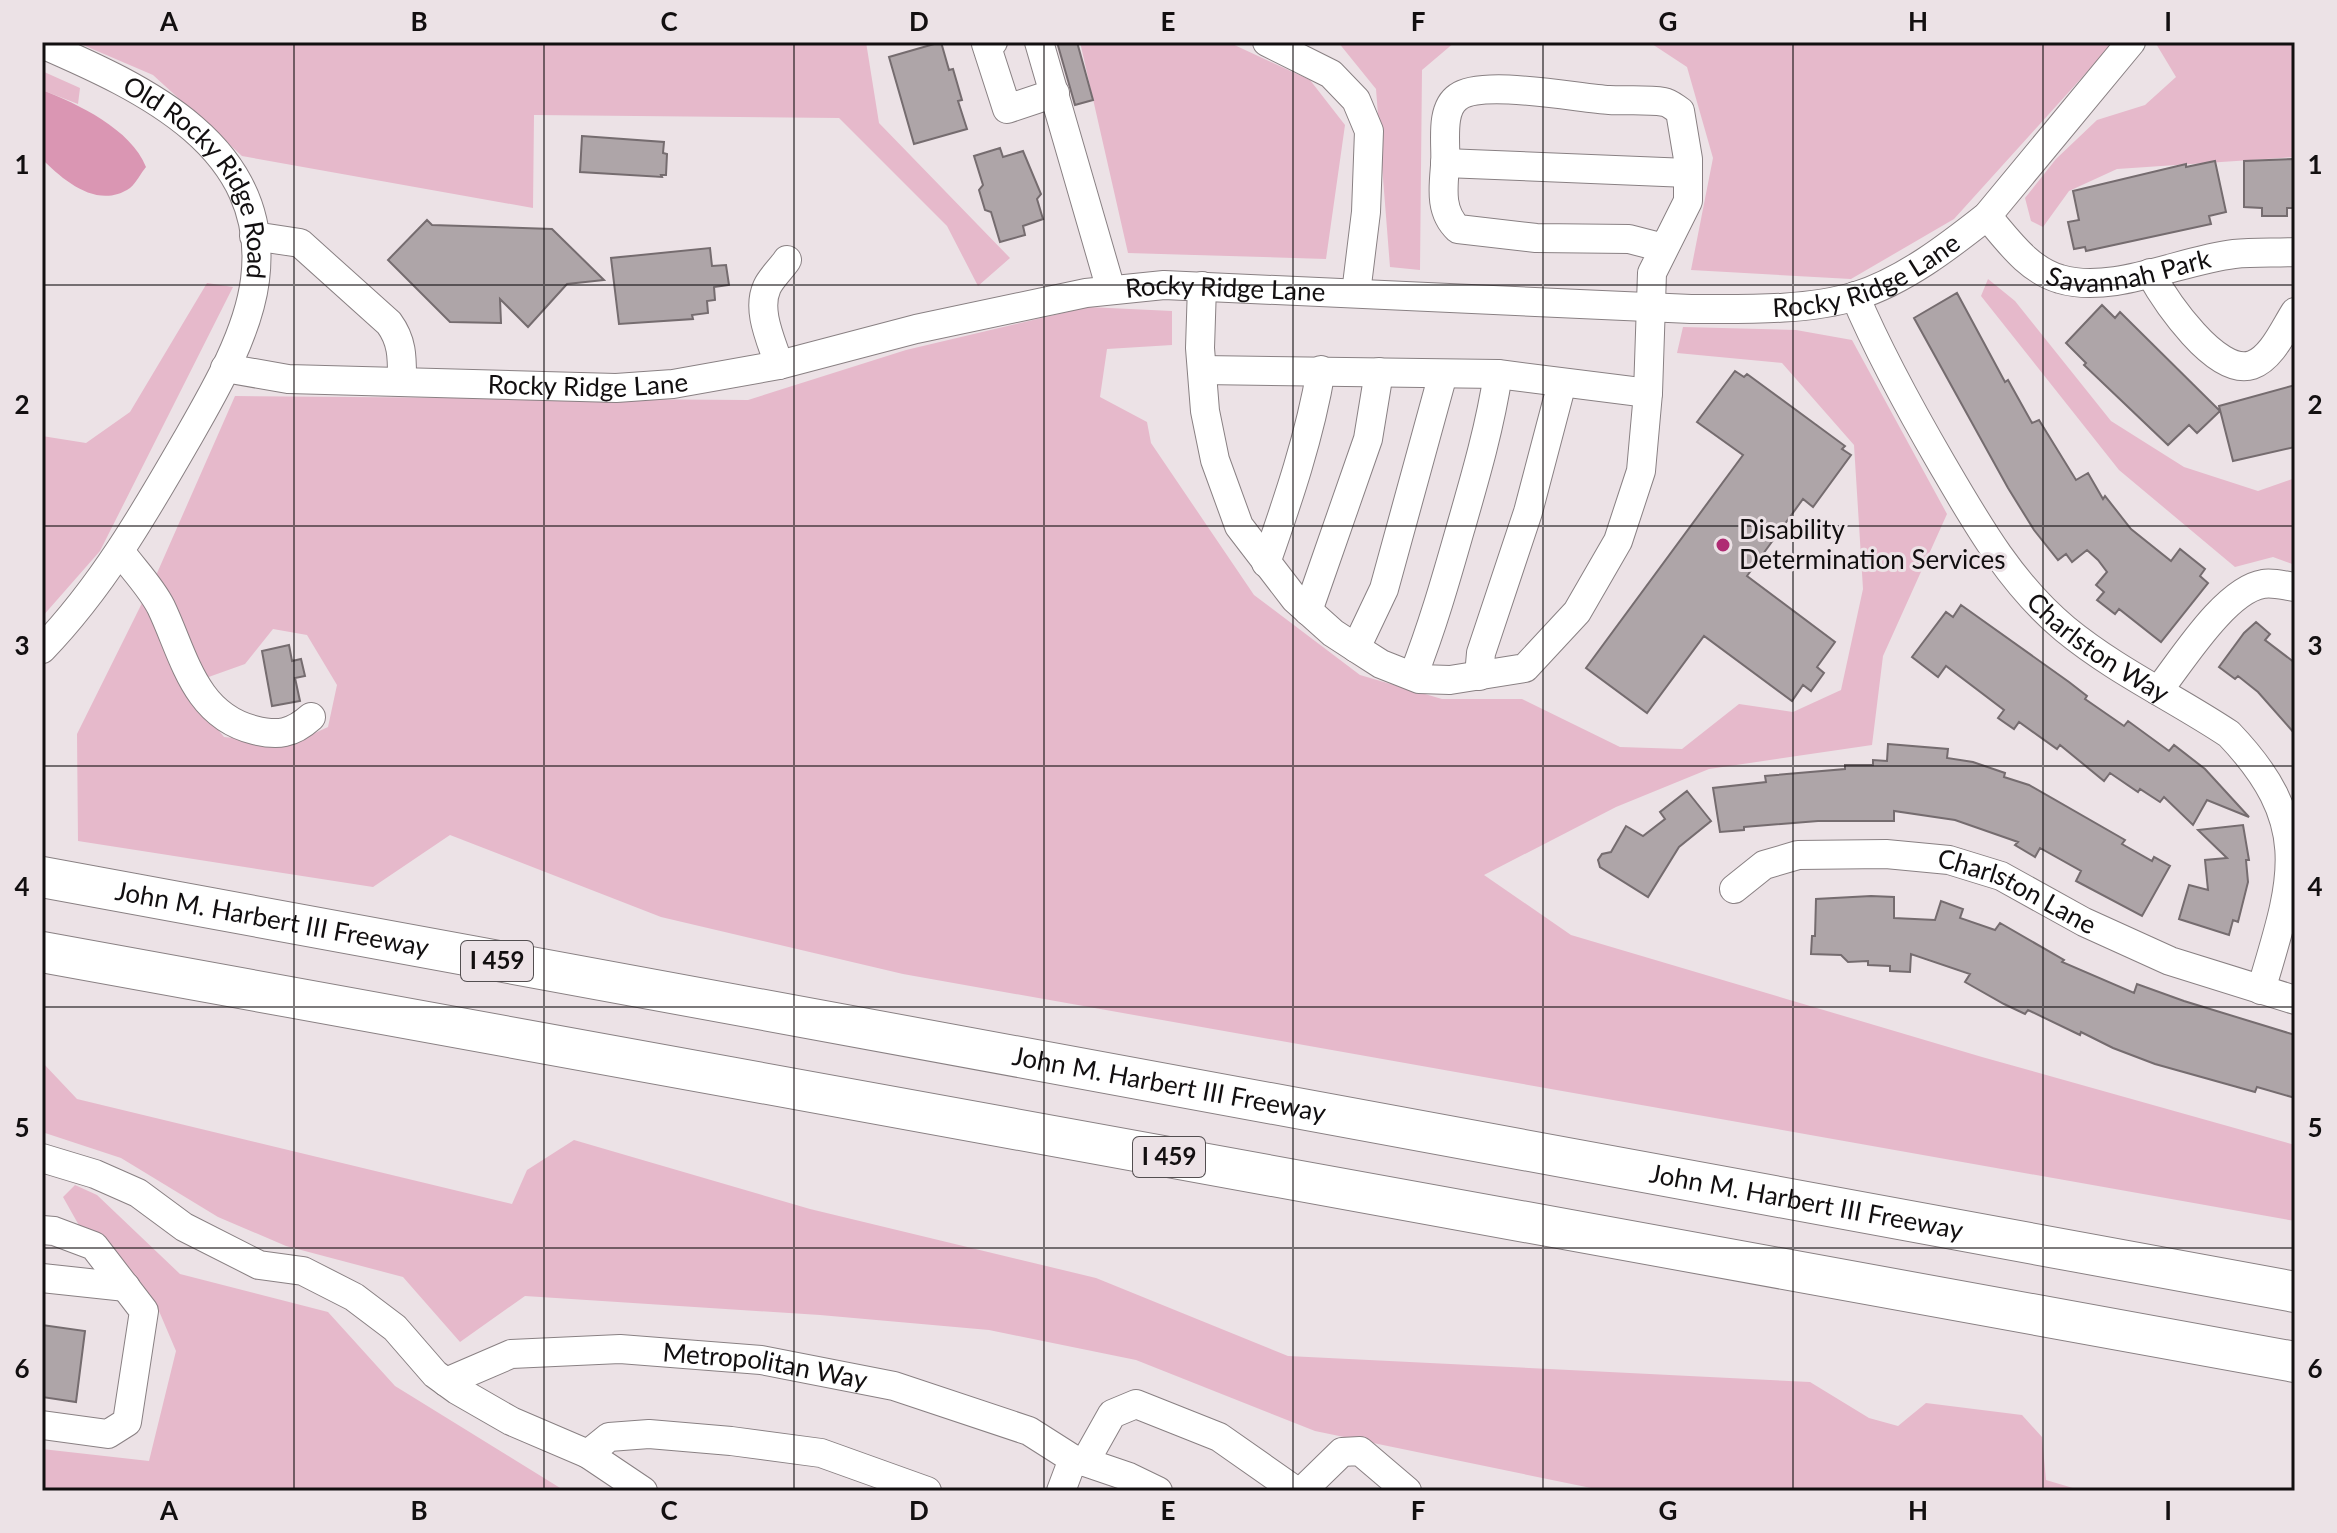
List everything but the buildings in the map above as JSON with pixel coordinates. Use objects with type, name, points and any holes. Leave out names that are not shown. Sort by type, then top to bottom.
[{"type":"highway","name":"John M. Harbert III Freeway","points":[[42,877],[2295,1292]]},
{"type":"highway","name":"I 459","points":[[42,952],[2295,1362]]},
{"type":"street","points":[[993,42],[986,44],[1007,109],[1055,93]]},
{"type":"street","points":[[1039,42],[1111,290]]},
{"type":"street","points":[[1267,42],[1331,74],[1356,100],[1369,131],[1366,212],[1356,293]]},
{"type":"street","name":"Rocky Ridge Lane","points":[[225,368],[288,379],[616,388],[673,384],[779,365],[916,329],[1086,293],[1164,285],[1755,309],[1855,296],[1892,281],[1961,237],[1987,216],[2131,42]]},
{"type":"street","name":"Old Rocky Ridge Road","points":[[42,44],[156,99],[184,118],[221,156],[244,198],[254,236],[255,280],[225,368],[156,493],[120,551],[81,604],[42,649]]},
{"type":"street","points":[[1202,286],[1200,348],[1205,411],[1215,460],[1239,526],[1295,599],[1333,633],[1381,664],[1413,676],[1450,680],[1525,668],[1577,612],[1618,541],[1641,471],[1648,393],[1652,273],[1688,201],[1688,159],[1680,111],[1668,102],[1476,90],[1459,96],[1448,107],[1444,208],[1458,229],[1536,238],[1629,239],[1664,248]]},
{"type":"street","points":[[1445,163],[1688,173]]},
{"type":"street","name":"Savannah Park","points":[[1987,216],[2020,255],[2057,278],[2086,284],[2233,254],[2295,252]]},
{"type":"street","points":[[254,236],[300,243],[389,323],[398,335],[402,350],[402,382]]},
{"type":"street","points":[[779,365],[765,321],[763,302],[767,286],[787,260]]},
{"type":"street","points":[[2150,273],[2164,298],[2215,356],[2233,366],[2252,365],[2270,350],[2295,312]]},
{"type":"street","name":"Charlston Way","points":[[1855,296],[1895,383],[2005,565],[2064,627],[2123,670],[2229,734],[2261,771],[2281,811],[2291,860],[2289,887],[2261,990]]},
{"type":"street","points":[[1202,370],[1498,374],[1648,393]]},
{"type":"street","points":[[1266,563],[1295,476],[1314,409],[1321,370]]},
{"type":"street","points":[[1308,611],[1368,439],[1379,372]]},
{"type":"street","points":[[1356,648],[1384,589],[1443,374]]},
{"type":"street","points":[[1413,676],[1431,631],[1460,531],[1492,412],[1498,374]]},
{"type":"street","points":[[1479,676],[1481,653],[1528,512],[1562,383]]},
{"type":"street","points":[[120,551],[159,604],[189,676],[218,712],[240,726],[269,734],[298,729],[311,717]]},
{"type":"street","points":[[2158,691],[2211,623],[2241,592],[2265,583],[2295,587]]},
{"type":"street","name":"Charlston Lane","points":[[1734,889],[1764,865],[1798,855],[1886,854],[1949,860],[2001,876],[2120,940],[2170,961],[2295,1000]]},
{"type":"street","points":[[42,1158],[95,1174],[138,1193],[184,1227],[259,1265],[303,1271],[354,1297],[395,1328],[435,1374],[446,1382],[511,1421],[588,1454],[643,1491]]},
{"type":"street","points":[[42,1230],[54,1231],[94,1246],[144,1311],[127,1422],[108,1434],[42,1425]]},
{"type":"street","points":[[42,1278],[126,1287]]},
{"type":"street","name":"Metropolitan Way","points":[[446,1382],[511,1354],[620,1349],[761,1360],[894,1386],[1029,1431],[1087,1470],[1129,1477],[1158,1491]]},
{"type":"street","points":[[1061,1491],[1087,1470],[1112,1414],[1136,1404],[1219,1437],[1296,1491]]},
{"type":"street","points":[[588,1454],[609,1437],[649,1434],[731,1441],[821,1453],[927,1491]]},
{"type":"street","points":[[1302,1491],[1342,1452],[1360,1451],[1407,1491]]},
{"type":"shaded area","points":[[76,42],[866,42],[879,123],[1010,258],[978,286],[947,226],[839,118],[534,115],[533,208],[242,156],[153,75]]},
{"type":"shaded area","points":[[1080,42],[1228,42],[1310,80],[1345,125],[1326,259],[1128,253]]},
{"type":"shaded area","points":[[1338,42],[1455,42],[1422,70],[1420,270],[1390,267],[1376,89]]},
{"type":"shaded area","points":[[1649,42],[2114,42],[1954,219],[1851,279],[1691,270],[1713,158],[1687,67]]},
{"type":"shaded area","points":[[2155,42],[2295,42],[2295,157],[2117,169],[2069,191],[2043,227],[2031,221],[2025,198],[2056,159],[2097,120],[2145,105],[2176,77]]},
{"type":"shaded area","points":[[42,71],[80,88],[78,104],[42,90]]},
{"type":"shaded area","points":[[42,90],[87,110],[116,130],[139,153],[146,167],[130,188],[106,196],[94,194],[71,184],[42,159]]},
{"type":"shaded area","points":[[1988,279],[2015,301],[2111,421],[2184,467],[2258,491],[2295,478],[2295,565],[2273,557],[2235,567],[2119,470],[1981,296]]},
{"type":"shaded area","points":[[207,283],[233,287],[100,551],[42,617],[42,436],[86,443],[130,412]]},
{"type":"shaded area","points":[[1088,307],[1172,311],[1172,345],[1107,349],[1100,397],[1147,422],[1151,443],[1254,595],[1360,675],[1442,699],[1522,699],[1620,747],[1682,749],[1739,704],[1793,712],[1841,690],[1863,589],[1854,445],[1782,363],[1677,353],[1683,327],[1796,330],[1852,340],[1947,514],[1883,656],[1872,745],[1709,769],[1616,807],[1484,875],[1571,935],[1982,1057],[2295,1145],[2295,1221],[903,974],[661,917],[450,835],[373,887],[78,841],[77,734],[144,599],[183,686],[224,737],[291,744],[328,727],[337,685],[307,635],[273,629],[245,664],[203,679],[154,580],[235,396],[748,400],[906,350]]},
{"type":"shaded area","points":[[42,1062],[77,1099],[512,1204],[527,1170],[574,1140],[810,1209],[1096,1278],[1288,1356],[1810,1382],[1869,1418],[1898,1426],[1926,1403],[2022,1415],[2042,1437],[2046,1480],[2083,1491],[1596,1489],[1315,1431],[1136,1360],[989,1330],[820,1315],[525,1296],[460,1342],[403,1277],[286,1246],[218,1217],[121,1158],[42,1132]]},
{"type":"shaded area","points":[[75,1185],[97,1195],[180,1274],[328,1312],[395,1386],[565,1491],[42,1491],[42,1449],[149,1461],[176,1351],[156,1304],[81,1229],[63,1197]]},
{"type":"place","name":"Disability Determination Services","points":[[1723,545]]}]
